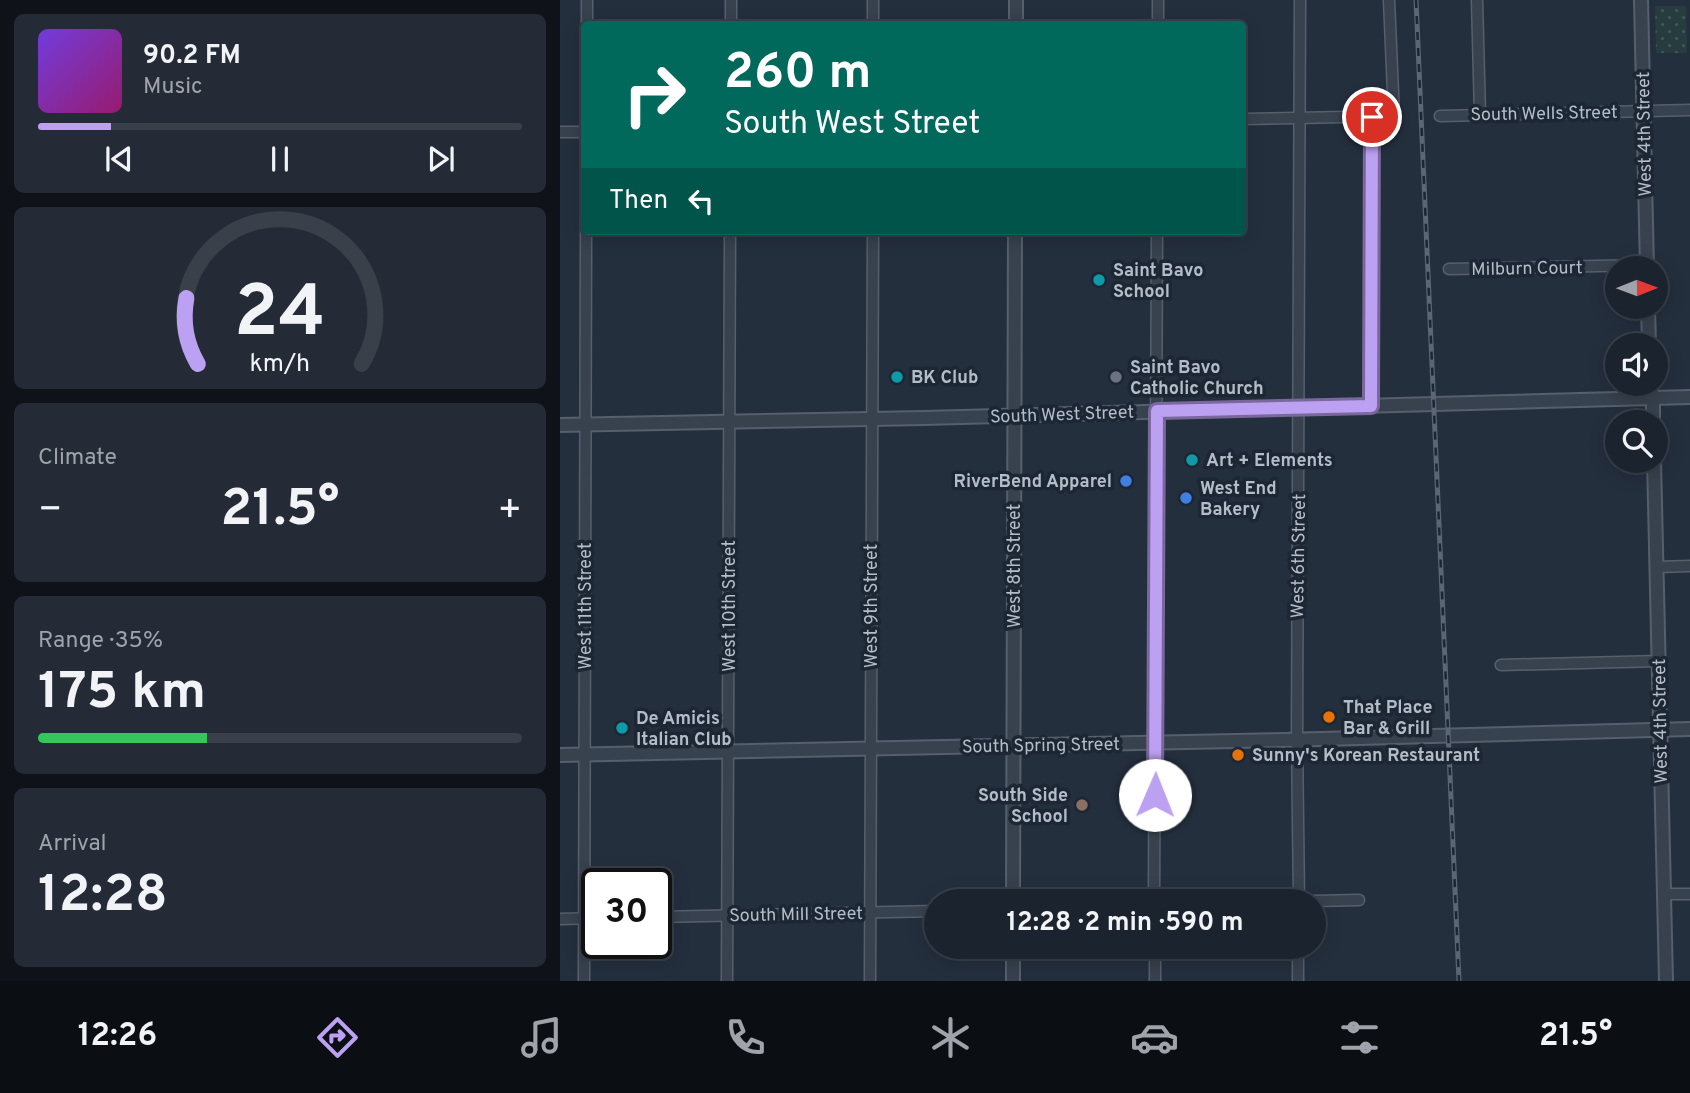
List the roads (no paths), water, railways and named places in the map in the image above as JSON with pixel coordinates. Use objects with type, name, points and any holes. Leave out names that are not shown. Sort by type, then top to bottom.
[{"type":"street","points":[[587,0],[587,21]]},
{"type":"street","points":[[731,0],[731,21]]},
{"type":"street","points":[[873,0],[873,21]]},
{"type":"street","points":[[1016,0],[1016,21]]},
{"type":"street","points":[[1158,0],[1158,21]]},
{"type":"street","name":"West 6th Street","points":[[1298,889],[1300,0]]},
{"type":"street","points":[[1246,119],[1394,116],[1389,0]]},
{"type":"street","points":[[1477,0],[1480,115]]},
{"type":"street","name":"West 4th Street","points":[[1641,0],[1647,256]]},
{"type":"street","name":"South Wells Street","points":[[1440,116],[1690,110]]},
{"type":"street","points":[[1371,406],[1372,117]]},
{"type":"street","points":[[560,132],[581,132]]},
{"type":"street","name":"West 11th Street","points":[[584,868],[586,235]]},
{"type":"street","name":"West 10th Street","points":[[727,981],[730,235]]},
{"type":"street","name":"West 9th Street","points":[[870,981],[873,235]]},
{"type":"street","name":"West 8th Street","points":[[1013,889],[1015,235]]},
{"type":"street","points":[[1154,889],[1157,235]]},
{"type":"street","name":"Milburn Court","points":[[1449,270],[1605,267]]},
{"type":"street","name":"South West Street","points":[[560,425],[1690,397]]},
{"type":"street","points":[[1653,398],[1653,410]]},
{"type":"street","name":"West 4th Street","points":[[1654,473],[1666,981]]},
{"type":"street","points":[[1656,567],[1690,566]]},
{"type":"street","points":[[1501,665],[1659,661]]},
{"type":"street","name":"South Spring Street","points":[[560,755],[870,750],[1690,729]]},
{"type":"street","points":[[1664,894],[1690,894]]},
{"type":"street","points":[[1326,901],[1359,900]]},
{"type":"street","name":"South Mill Street","points":[[672,917],[924,911]]},
{"type":"street","points":[[560,919],[581,919]]},
{"type":"street","name":"West 11th Street","points":[[584,959],[584,981]]},
{"type":"street","points":[[1013,959],[1013,981]]},
{"type":"street","points":[[1155,959],[1155,981]]},
{"type":"street","points":[[1298,959],[1298,981]]},
{"type":"railway","points":[[1416,0],[1459,981]]},
{"type":"place","name":"Saint Bavo School","points":[[1099,280]]},
{"type":"place","name":"BK Club","points":[[897,377]]},
{"type":"place","name":"Saint Bavo Catholic Church","points":[[1116,377]]},
{"type":"place","name":"Art + Elements","points":[[1192,460]]},
{"type":"place","name":"RiverBend Apparel","points":[[1126,481]]},
{"type":"place","name":"West End Bakery","points":[[1186,498]]},
{"type":"place","name":"That Place Bar & Grill","points":[[1329,717]]},
{"type":"place","name":"De Amicis Italian Club","points":[[622,728]]},
{"type":"place","name":"Sunny's Korean Restaurant","points":[[1238,755]]},
{"type":"place","name":"South Side School","points":[[1082,805]]}]
